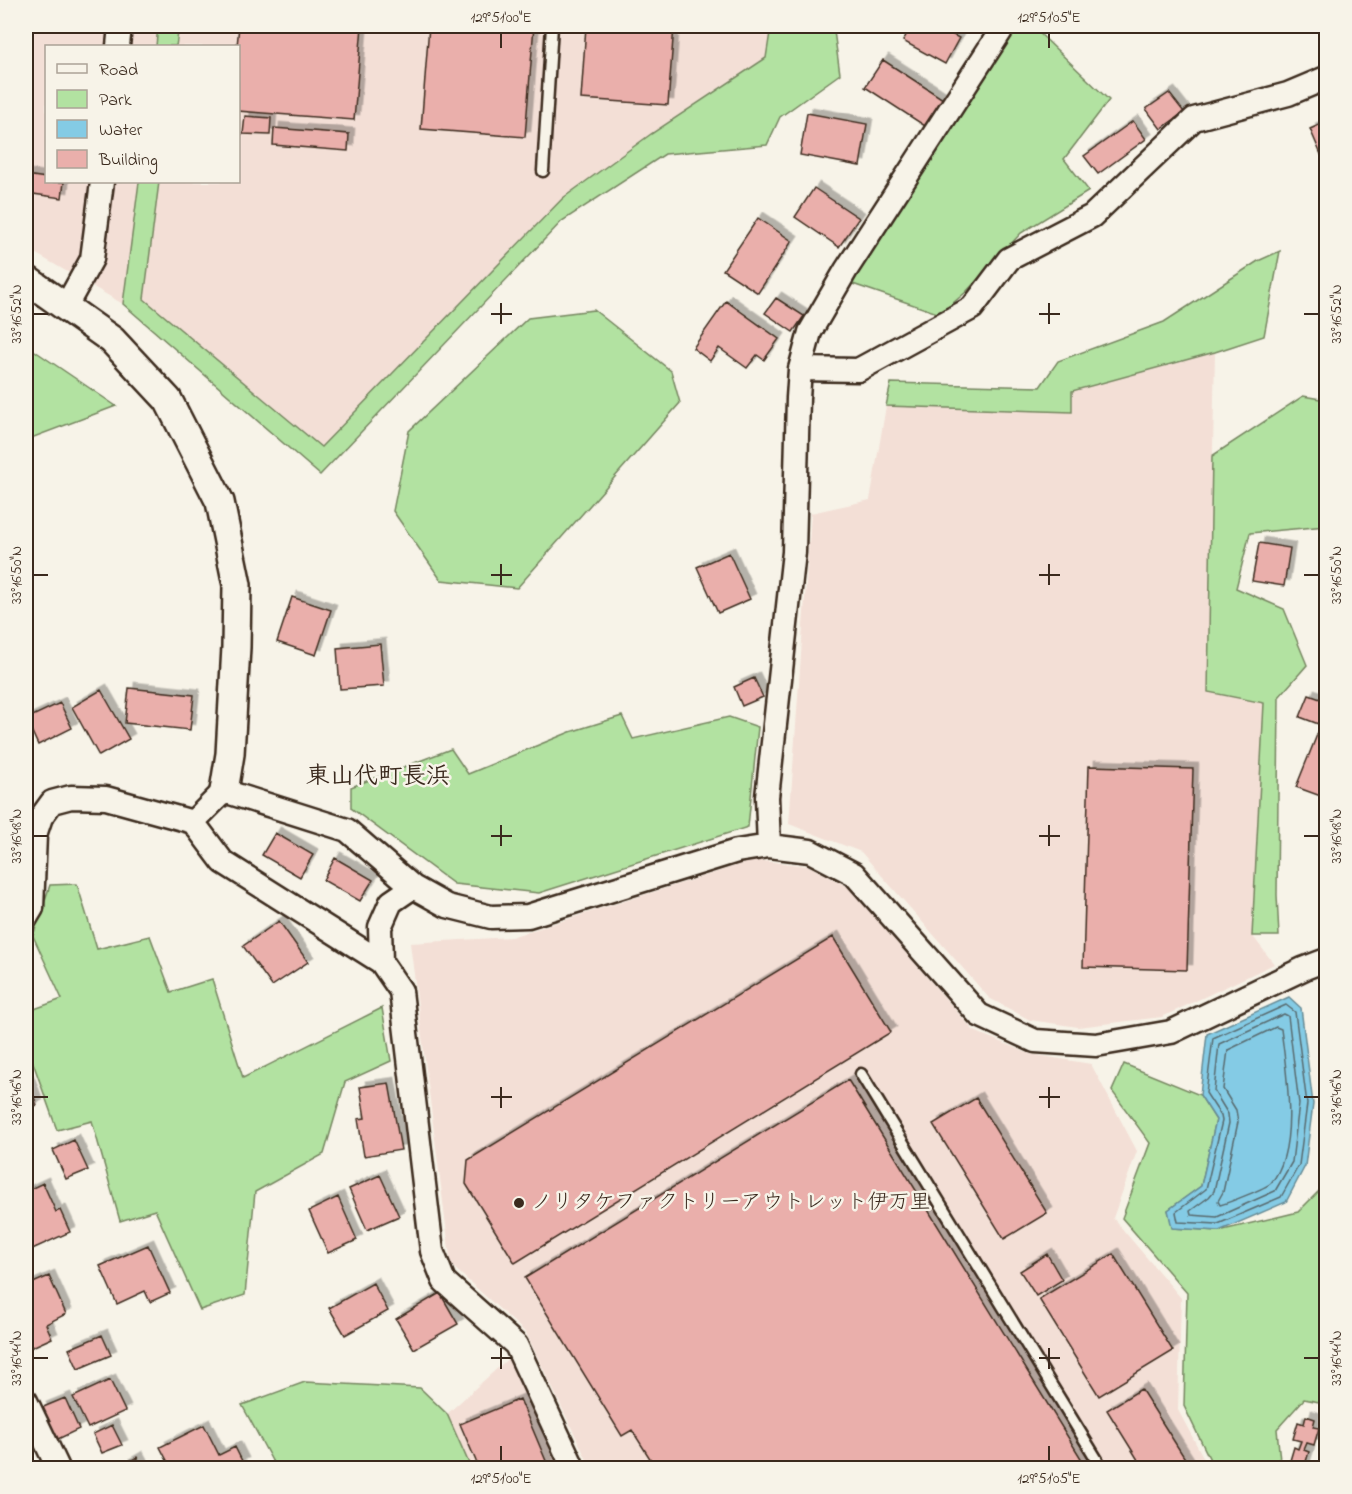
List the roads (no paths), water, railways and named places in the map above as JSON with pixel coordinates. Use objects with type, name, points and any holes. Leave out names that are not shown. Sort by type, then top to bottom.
[{"type":"street","points":[[118,45],[120,26]]},
{"type":"street","points":[[769,846],[767,797],[794,552],[800,369],[810,332],[846,270],[1004,26]]},
{"type":"street","points":[[800,369],[858,370],[972,308],[1010,260],[1092,216],[1194,119],[1288,94],[1326,78]]},
{"type":"street","points":[[66,306],[92,260],[102,183]]},
{"type":"street","points":[[26,279],[112,340],[168,400],[220,502],[237,585],[230,754],[224,791],[193,822]]},
{"type":"street","points":[[224,791],[347,830],[413,887],[447,906],[491,917],[528,916],[737,852],[769,846],[810,852],[854,874],[979,1016],[1035,1041],[1096,1045],[1171,1032],[1326,960]]},
{"type":"street","points":[[26,918],[32,908],[35,835],[41,817],[52,802],[71,797],[106,798],[193,822],[223,862],[381,962],[401,991],[432,1251],[444,1281],[516,1345],[572,1468]]},
{"type":"street","points":[[381,962],[380,927],[392,902],[413,887]]},
{"type":"street","points":[[26,1401],[58,1468]]},
{"type":"lane","points":[[543,171],[552,26]]},
{"type":"lane","points":[[861,1074],[1102,1468]]},
{"type":"water","points":[[1289,997],[1301,1008],[1313,1104],[1305,1166],[1286,1202],[1219,1231],[1172,1228],[1168,1210],[1201,1186],[1216,1120],[1200,1095],[1207,1034]]},
{"type":"place","name":"ノリタケファクトリーアウトレット伊万里","points":[[519,1203]]},
{"type":"district","name":"東山代町長浜","points":[[378,777]]}]
